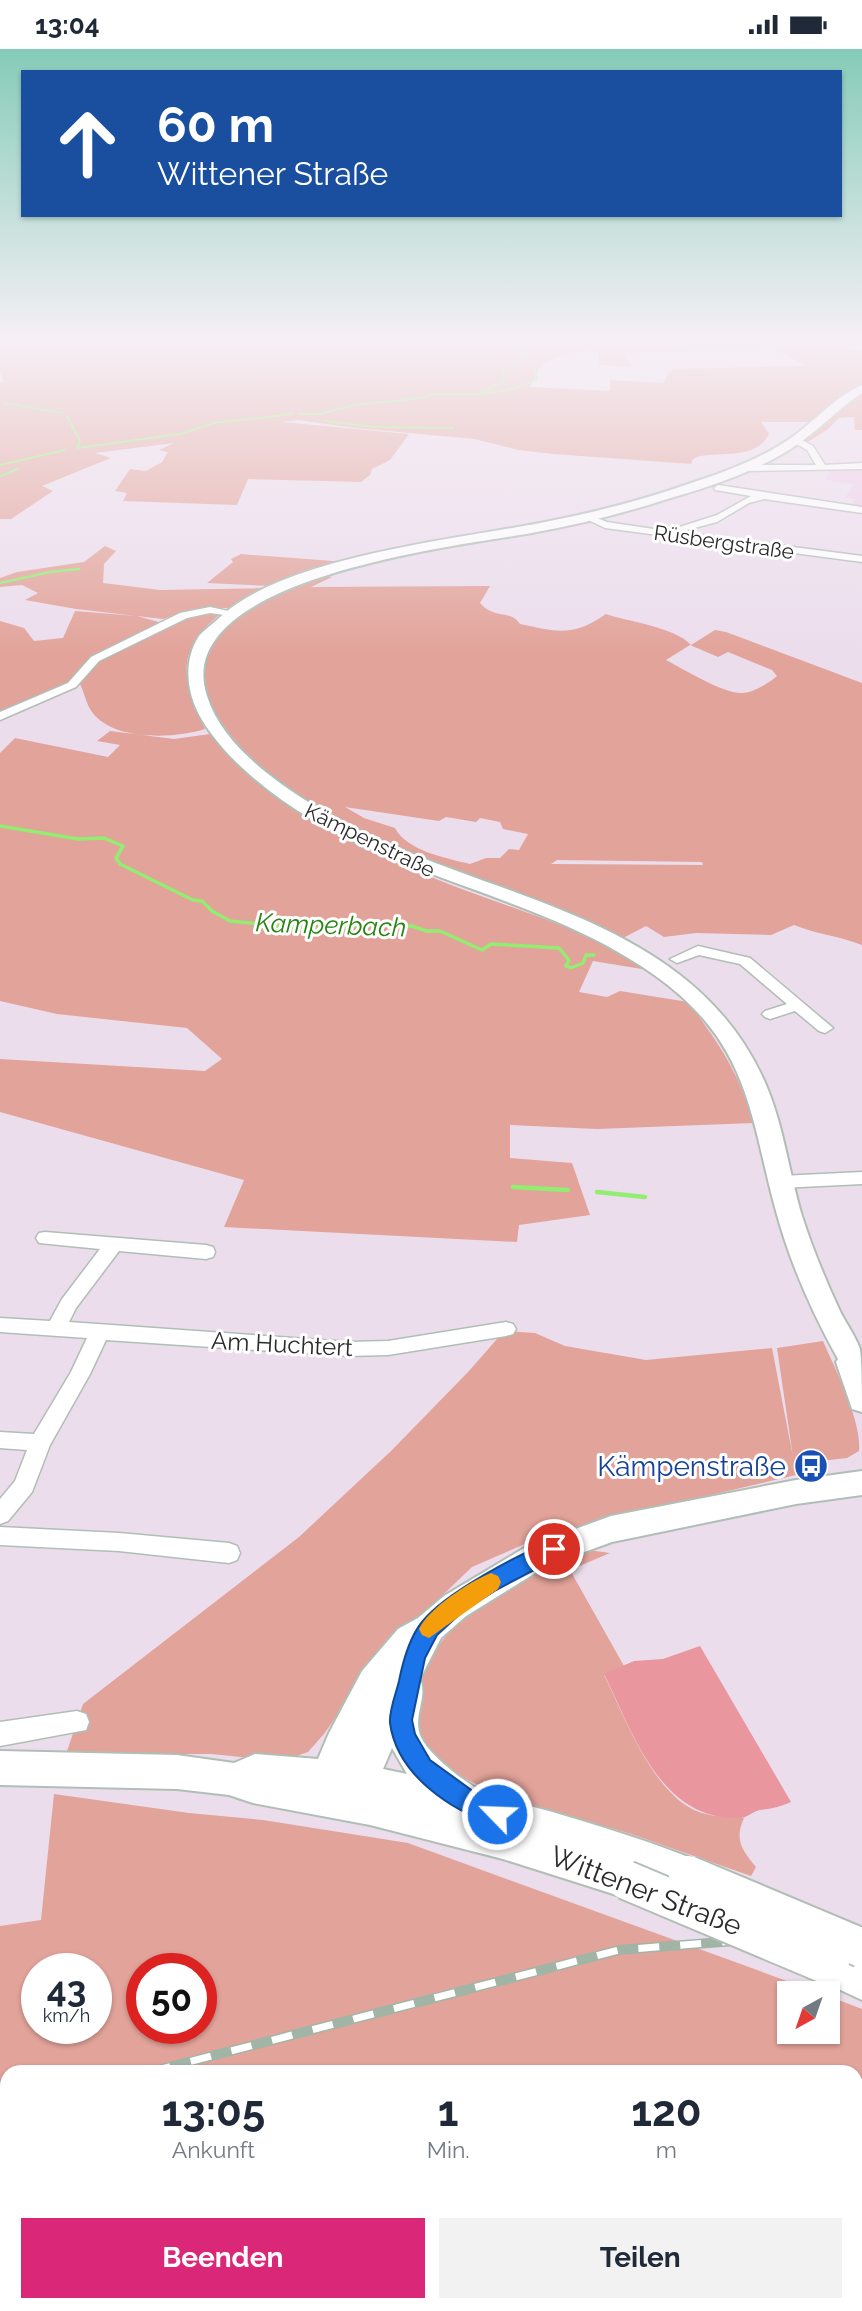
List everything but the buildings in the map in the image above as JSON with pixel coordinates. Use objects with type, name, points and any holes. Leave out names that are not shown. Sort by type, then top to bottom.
[{"type":"street","name":"Kämpenstraße","points":[[787,445],[742,468],[677,493],[587,517],[342,566],[279,587],[232,614],[214,628],[200,648],[194,667],[195,689],[215,727],[247,764],[303,808],[349,834],[424,868],[575,923],[620,944],[678,983],[715,1019],[737,1047],[752,1074],[768,1124],[794,1229],[846,1351],[862,1401]]},
{"type":"street","points":[[804,445],[810,448],[822,468]]},
{"type":"street","points":[[742,468],[862,466]]},
{"type":"street","points":[[718,488],[862,510]]},
{"type":"street","points":[[668,534],[685,526],[719,518],[747,499],[764,496]]},
{"type":"street","name":"Rüsbergstraße","points":[[587,517],[605,525],[862,559]]},
{"type":"street","points":[[0,716],[62,691],[76,682],[95,659],[184,615],[210,610],[232,614]]},
{"type":"street","points":[[677,959],[698,950],[745,961],[825,1028]]},
{"type":"street","points":[[770,1014],[798,1005]]},
{"type":"street","points":[[781,1182],[862,1178]]},
{"type":"street","points":[[45,1238],[206,1252]]},
{"type":"street","points":[[57,1327],[69,1304],[114,1244]]},
{"type":"street","name":"Am Huchtert","points":[[0,1325],[349,1349],[388,1348],[506,1329]]},
{"type":"street","points":[[0,1515],[23,1486],[40,1443],[64,1405],[99,1333]]},
{"type":"street","name":"Kämpenstraße","points":[[846,1351],[862,1375]]},
{"type":"street","points":[[0,1440],[40,1443]]},
{"type":"street","points":[[343,1788],[371,1758],[392,1699],[422,1643],[454,1606],[512,1570],[537,1556],[611,1529],[756,1499],[862,1483]]},
{"type":"street","points":[[0,1537],[119,1542],[229,1553]]},
{"type":"street","points":[[422,1643],[401,1720],[404,1737],[422,1768],[474,1807]]},
{"type":"street","points":[[0,1734],[77,1722]]},
{"type":"street","name":"Wittener Straße","points":[[4,1762],[177,1772],[229,1778],[253,1786],[343,1788],[474,1807],[610,1848],[688,1875],[851,1965]]},
{"type":"street","name":"Wittener Straße","points":[[343,1788],[626,1880],[851,1965]]},
{"type":"shaded area","points":[[0,445],[162,445],[95,453],[111,458],[42,486],[53,491],[11,519],[0,519]]},
{"type":"shaded area","points":[[171,445],[401,445],[390,460],[372,469],[370,475],[361,482],[248,479],[237,505],[123,501],[127,493],[115,491],[130,469],[146,471],[162,462],[168,452],[159,450]]},
{"type":"shaded area","points":[[497,445],[759,445],[739,453],[700,456],[693,459],[691,464],[519,450]]},
{"type":"shaded area","points":[[829,471],[862,471],[862,508],[850,507],[855,499],[845,498],[854,484],[826,480]]},
{"type":"shaded area","points":[[105,546],[116,551],[104,564],[103,583],[160,590],[270,588],[228,608],[200,608],[163,619],[25,600],[38,593],[22,585],[0,587],[0,578],[17,572],[84,562]]},
{"type":"shaded area","points":[[241,554],[346,562],[273,586],[207,583],[233,562],[231,559]]},
{"type":"shaded area","points":[[323,575],[332,577],[311,587],[490,586],[480,603],[486,608],[512,617],[520,624],[545,629],[574,629],[606,614],[663,629],[691,645],[715,630],[726,632],[862,683],[862,945],[794,925],[771,935],[696,933],[664,937],[646,926],[623,938],[386,845],[323,811],[286,786],[252,757],[224,726],[208,693],[207,660],[226,628],[247,610],[285,590]],"holes":[[[690,645],[718,657],[728,652],[772,670],[777,676],[746,693],[725,690],[666,660]],[[345,807],[439,821],[446,817],[476,822],[480,818],[500,822],[503,829],[528,834],[519,850],[509,849],[500,858],[486,858],[470,864],[418,848],[395,828],[364,818]],[[557,860],[702,862],[703,865],[551,864]]]},
{"type":"shaded area","points":[[75,611],[137,616],[162,623],[92,659],[68,684],[0,714],[0,621],[24,628],[34,641],[63,638]]},
{"type":"shaded area","points":[[220,614],[195,642],[187,668],[191,696],[205,729],[161,736],[129,733],[114,728],[92,712],[79,682],[97,661],[184,616]]},
{"type":"shaded area","points":[[110,731],[174,739],[210,734],[266,786],[329,828],[362,846],[431,877],[586,935],[654,971],[593,961],[579,992],[607,997],[620,991],[688,1002],[727,1059],[754,1123],[597,1129],[510,1125],[510,1158],[572,1163],[590,1215],[519,1225],[517,1242],[224,1227],[244,1180],[0,1112],[0,1059],[205,1071],[222,1059],[187,1028],[57,1014],[0,1001],[0,753],[15,738],[108,757],[120,745],[97,741]]},
{"type":"shaded area","points":[[504,1331],[535,1333],[565,1346],[646,1360],[772,1348],[793,1457],[777,1348],[823,1341],[852,1410],[859,1451],[847,1458],[794,1464],[796,1475],[550,1533],[472,1567],[377,1658],[324,1734],[308,1752],[282,1761],[211,1754],[66,1754],[83,1704],[299,1537],[391,1451]]},
{"type":"shaded area","points":[[581,1549],[610,1553],[570,1570],[624,1666],[604,1675],[638,1746],[660,1781],[687,1806],[707,1814],[744,1818],[740,1839],[743,1850],[756,1867],[751,1876],[631,1834],[548,1811],[487,1789],[459,1775],[437,1759],[422,1741],[415,1716],[418,1690],[435,1651],[450,1631],[489,1597],[511,1583]]},
{"type":"shaded area","points":[[700,1646],[791,1802],[757,1811],[743,1818],[712,1815],[689,1805],[670,1790],[639,1747],[604,1674],[634,1661],[663,1659]]},
{"type":"shaded area","points":[[54,1794],[189,1813],[263,1820],[408,1843],[787,1981],[777,1981],[777,2044],[840,2044],[840,2001],[862,2009],[862,2065],[0,2065],[0,1926],[41,1920]]},
{"type":"waterway","name":"Kamperbach","points":[[78,445],[77,448],[102,445]]},
{"type":"waterway","name":"Kamperbach","points":[[0,465],[65,450]]},
{"type":"waterway","points":[[0,476],[18,469]]},
{"type":"waterway","points":[[0,583],[50,572],[79,569]]},
{"type":"waterway","name":"Kamperbach","points":[[0,826],[78,839],[104,838],[123,846],[116,858],[120,864],[193,900],[202,901],[212,911],[230,921],[312,929],[367,925],[412,926],[426,931],[440,931],[482,950],[491,944],[559,948],[569,960],[566,966],[571,968],[583,963],[586,955],[594,955]]},
{"type":"waterway","points":[[513,1187],[568,1190]]},
{"type":"waterway","points":[[597,1192],[645,1197]]},
{"type":"railway","points":[[177,2065],[619,1950],[862,1931]]},
{"type":"slow traffic","points":[[429,1629],[454,1606],[491,1582]]},
{"type":"place","name":"Kämpenstraße","points":[[811,1466]]},
{"type":"route","points":[[497,1814],[474,1807],[422,1768],[404,1737],[401,1720],[415,1657],[429,1628],[454,1606],[512,1570],[554,1549]]}]
